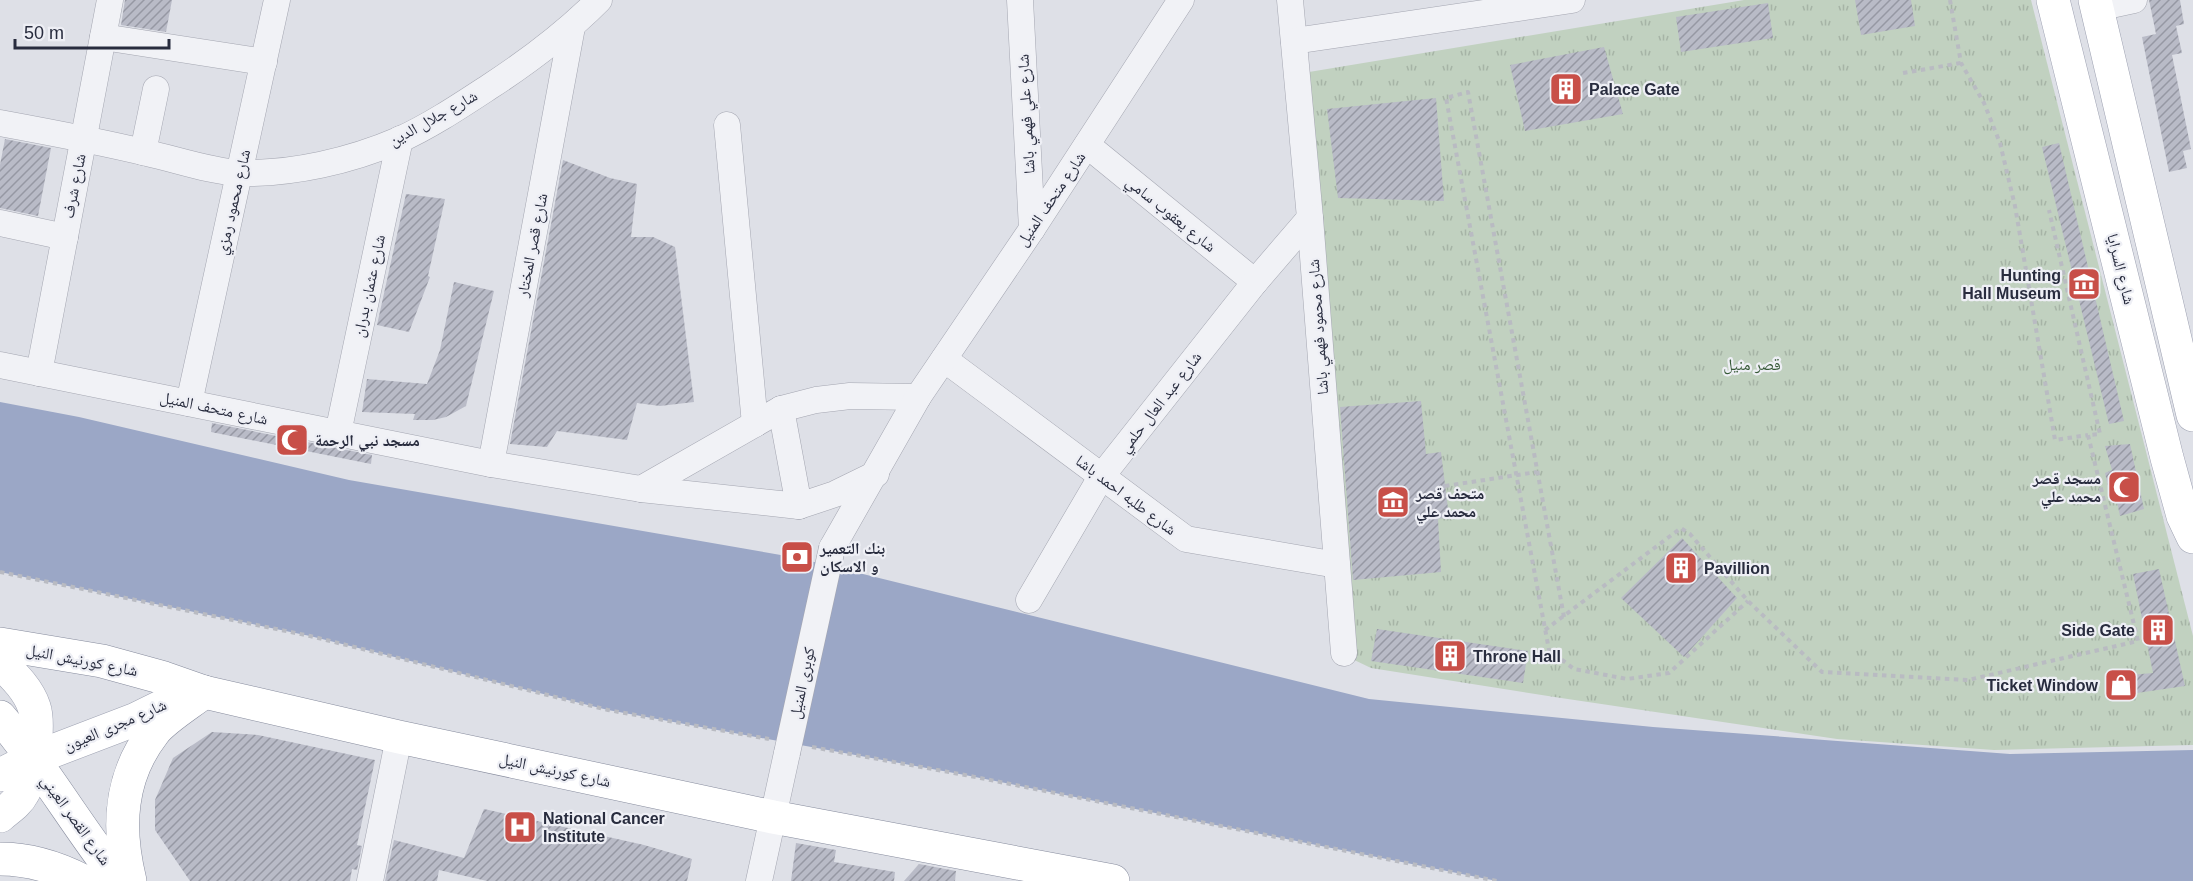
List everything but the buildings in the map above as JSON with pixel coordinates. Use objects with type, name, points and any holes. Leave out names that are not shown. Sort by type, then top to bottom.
[{"type":"main road","name":"شارع السرايا","points":[[2054,0],[2167,458],[2183,516],[2193,537]]},
{"type":"main road","points":[[2096,4],[2193,415]]},
{"type":"main road","name":"شارع كورنيش النيل","points":[[0,644],[102,662],[201,691],[399,737],[773,817],[1113,881]]},
{"type":"main road","name":"شارع مجرى العيون","points":[[0,662],[26,692],[33,706],[37,732],[28,783],[17,802],[0,816]]},
{"type":"main road","points":[[130,881],[123,852],[122,820],[126,788],[138,758],[155,730],[201,691]]},
{"type":"main road","name":"شارع مجرى العيون","points":[[0,775],[32,759],[134,720],[201,691]]},
{"type":"main road","points":[[0,717],[32,759]]},
{"type":"main road","name":"شارع القصر العيني","points":[[32,759],[93,848],[120,881]]},
{"type":"main road","points":[[0,859],[40,864],[83,881]]},
{"type":"street","name":"شارع شرف","points":[[39,373],[110,0]]},
{"type":"street","name":"شارع محمود رمزي","points":[[189,403],[277,0]]},
{"type":"street","name":"شارع جلال الدين","points":[[0,123],[240,173],[281,171],[322,165],[362,154],[400,139],[462,105],[533,58],[573,27],[599,0]]},
{"type":"street","name":"شارع علي فهمي باشا","points":[[1020,0],[1032,229]]},
{"type":"street","name":"شارع متحف المنيل","points":[[832,548],[918,397],[1032,229],[1181,0]]},
{"type":"street","name":"شارع محمود فهمي باشا","points":[[1290,0],[1310,218],[1344,654]]},
{"type":"street","points":[[1294,41],[1572,0]]},
{"type":"street","points":[[2096,4],[2134,0]]},
{"type":"street","name":"شارع قصر المختار","points":[[491,464],[573,27]]},
{"type":"street","points":[[103,37],[264,62]]},
{"type":"street","points":[[143,152],[156,89]]},
{"type":"street","points":[[727,125],[755,424]]},
{"type":"street","name":"شارع عثمان بدران","points":[[338,433],[400,139]]},
{"type":"street","name":"شارع يعقوب سامي","points":[[1087,145],[1255,282]]},
{"type":"street","name":"شارع عبد العال حلمي","points":[[1029,600],[1101,477],[1255,282],[1310,218]]},
{"type":"street","points":[[0,223],[65,237]]},
{"type":"street","name":"شارع طلبه احمد باشا","points":[[944,359],[1186,539],[1337,565]]},
{"type":"street","name":"شارع متحف المنيل","points":[[0,364],[491,464],[641,489],[799,506],[835,494],[876,474]]},
{"type":"street","points":[[641,489],[782,409],[816,400],[850,396],[918,397]]},
{"type":"street","points":[[782,409],[799,506]]},
{"type":"street","name":"كوبرى المنيل","points":[[773,817],[832,548]]},
{"type":"street","points":[[370,881],[399,737]]},
{"type":"street","points":[[759,881],[773,817]]},
{"type":"path","points":[[1950,0],[1961,63],[1984,104],[2000,144],[2005,164],[2015,206],[2055,440],[2100,434],[2049,210]]},
{"type":"path","points":[[1902,73],[1961,63]]},
{"type":"path","points":[[1564,617],[1468,92],[1446,98],[1549,650],[1574,669],[1627,679],[1669,673],[1748,601]]},
{"type":"path","points":[[1545,630],[1681,528],[1690,534],[1748,601],[1822,672],[1968,680],[2138,641],[2088,435]]},
{"type":"path","points":[[1445,486],[1537,472]]},
{"type":"path","points":[[0,572],[310,636],[608,710],[787,746],[965,775],[1497,881]]},
{"type":"green space","name":"قصر منيل","points":[[1744,0],[2031,0],[2193,636],[2193,745],[1994,750],[1837,739],[1371,668],[1348,657],[1303,73]]},
{"type":"water","points":[[0,402],[79,417],[349,480],[798,558],[1369,699],[1653,727],[2010,754],[2193,750],[2193,881],[1497,881],[965,775],[608,710],[310,636],[0,572]]},
{"type":"place","name":"Palace Gate","points":[[1566,89]]},
{"type":"place","name":"Hunting Hall Museum","points":[[2084,284]]},
{"type":"place","name":"مسجد نبي الرحمة","points":[[292,440]]},
{"type":"place","name":"مسجد قصر محمد علي","points":[[2124,487]]},
{"type":"place","name":"متحف قصر محمد علي","points":[[1393,502]]},
{"type":"place","name":"بنك التعمير و الاسكان","points":[[797,557]]},
{"type":"place","name":"Pavillion","points":[[1681,568]]},
{"type":"place","name":"Side Gate","points":[[2158,630]]},
{"type":"place","name":"Throne Hall","points":[[1450,656]]},
{"type":"place","name":"Ticket Window","points":[[2121,685]]},
{"type":"place","name":"National Cancer Institute","points":[[520,827]]}]
